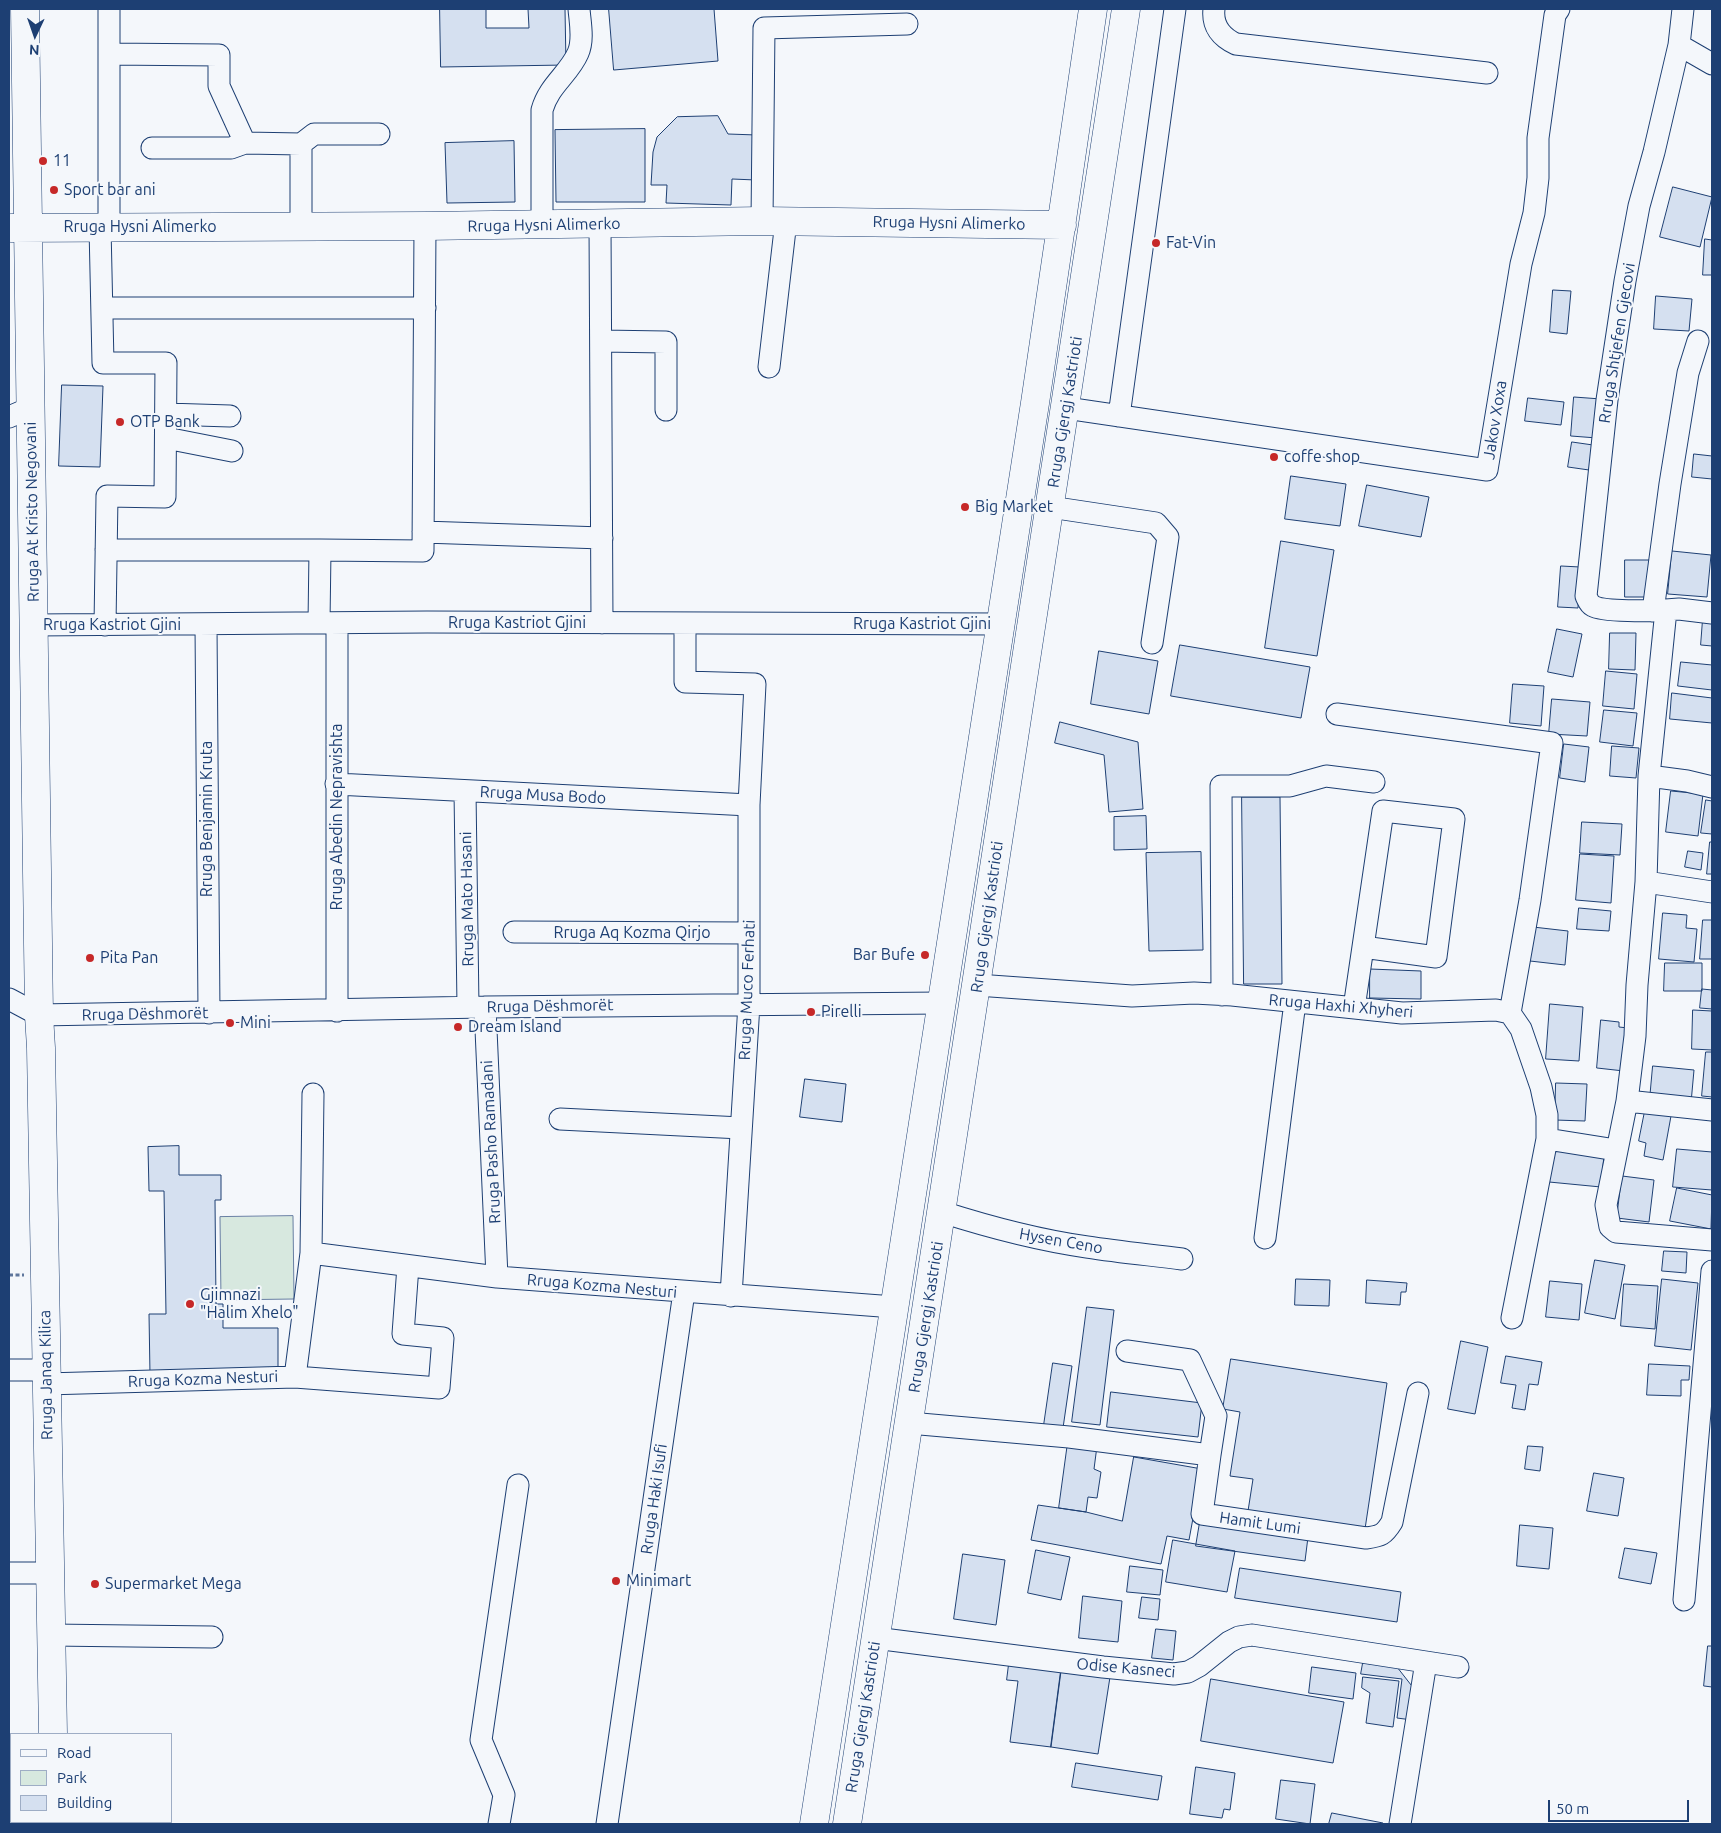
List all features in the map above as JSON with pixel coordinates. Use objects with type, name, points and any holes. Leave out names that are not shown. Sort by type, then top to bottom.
[{"type":"main road","name":"Rruga At Kristo Negovani","points":[[25,9],[18,228],[20,413],[34,625],[38,1015]]},
{"type":"main road","name":"Rruga Gjergj Kastrioti","points":[[814,1824],[1094,9]]},
{"type":"main road","name":"Rruga Gjergj Kastrioti","points":[[847,1824],[978,985],[1030,626],[1066,408],[1126,9]]},
{"type":"main road","name":"Rruga Hysni Alimerko","points":[[18,228],[542,225],[774,221],[1062,224]]},
{"type":"main road","name":"Rruga Janaq Kilica","points":[[38,1015],[41,1057],[53,1733]]},
{"type":"street","points":[[105,625],[107,496],[165,497],[166,438],[166,363],[103,363],[102,308],[110,9]]},
{"type":"street","points":[[542,225],[542,110],[545,98],[578,54],[581,42],[579,9]]},
{"type":"street","points":[[1118,416],[1175,9]]},
{"type":"street","points":[[1214,9],[1213,16],[1217,30],[1225,39],[1236,44],[1487,74]]},
{"type":"street","name":"Jakov Xoxa","points":[[1066,408],[1488,470],[1521,264],[1534,213],[1538,178],[1538,138],[1555,15],[1559,9]]},
{"type":"street","name":"Rruga Shtjefen Gjecovi","points":[[1659,610],[1599,608],[1589,602],[1586,596],[1607,400],[1625,281],[1639,206],[1679,45],[1683,9]]},
{"type":"street","points":[[768,367],[774,221],[764,28],[907,24]]},
{"type":"street","points":[[1679,45],[1712,64]]},
{"type":"street","points":[[109,54],[219,56],[219,86],[245,143]]},
{"type":"street","points":[[152,148],[231,148],[245,143],[301,144],[314,134],[379,134]]},
{"type":"street","points":[[301,144],[301,227]]},
{"type":"street","points":[[600,224],[602,623]]},
{"type":"street","points":[[106,550],[423,551],[425,226]]},
{"type":"street","points":[[102,308],[424,308]]},
{"type":"street","points":[[601,341],[666,342],[666,410]]},
{"type":"street","points":[[1698,341],[1688,373],[1670,484],[1659,610],[1649,776],[1646,882],[1637,984],[1635,1036],[1626,1101],[1606,1205],[1610,1227],[1616,1232],[1712,1240]]},
{"type":"street","points":[[166,414],[230,416]]},
{"type":"street","points":[[166,438],[232,451]]},
{"type":"street","points":[[1050,507],[1156,523],[1168,537],[1152,642]]},
{"type":"street","points":[[423,532],[602,538]]},
{"type":"street","name":"Rruga Abedin Nepravishta","points":[[320,550],[328,623],[336,784],[337,1010]]},
{"type":"street","points":[[1659,610],[1679,609],[1712,613]]},
{"type":"street","name":"Rruga Kastriot Gjini","points":[[34,625],[328,623],[1000,624]]},
{"type":"street","name":"Rruga Muco Ferhati","points":[[685,624],[685,682],[755,684],[749,805],[749,1004],[731,1296]]},
{"type":"street","name":"Rruga Benjamin Kruta","points":[[206,625],[209,1013]]},
{"type":"street","points":[[1338,714],[1552,743],[1530,900],[1510,1014],[1521,1029],[1541,1087],[1547,1115],[1547,1139],[1512,1318]]},
{"type":"street","points":[[1222,994],[1220,786],[1290,786],[1326,776],[1374,782]]},
{"type":"street","points":[[1649,776],[1687,781],[1712,787]]},
{"type":"street","name":"Rruga Musa Bodo","points":[[336,784],[749,805]]},
{"type":"street","name":"Rruga Mato Hasani","points":[[465,791],[477,1007]]},
{"type":"street","points":[[1354,1008],[1383,811],[1454,819],[1436,957],[1363,947]]},
{"type":"street","points":[[1646,882],[1712,892]]},
{"type":"street","name":"Rruga Aq Kozma Qirjo","points":[[514,932],[749,933]]},
{"type":"street","name":"Rruga Haxhi Xhyheri","points":[[978,985],[1132,996],[1222,994],[1402,1014],[1496,1010],[1510,1014]]},
{"type":"street","points":[[11,1002],[38,987]]},
{"type":"street","points":[[11,1002],[38,1015]]},
{"type":"street","points":[[1265,1238],[1294,1002]]},
{"type":"street","name":"Rruga Dëshmorët","points":[[38,1015],[477,1007],[942,1004]]},
{"type":"street","name":"Rruga Pasho Ramadani","points":[[477,1007],[497,1277]]},
{"type":"street","name":"Rruga Kozma Nesturi","points":[[9,1370],[46,1377],[296,1377],[311,1253],[313,1094]]},
{"type":"street","points":[[1626,1101],[1712,1110]]},
{"type":"street","points":[[560,1120],[741,1128]]},
{"type":"street","points":[[1547,1139],[1616,1150]]},
{"type":"street","name":"Hysen Ceno","points":[[942,1212],[1028,1236],[1086,1247],[1182,1259]]},
{"type":"street","name":"Rruga Kozma Nesturi","points":[[311,1253],[497,1277],[894,1307]]},
{"type":"street","points":[[296,1377],[439,1388],[443,1338],[403,1334],[408,1266]]},
{"type":"street","points":[[1684,1600],[1710,1317],[1712,1271]]},
{"type":"street","name":"Rruga Haki Isufi","points":[[608,1824],[684,1292]]},
{"type":"street","points":[[909,1423],[1069,1437],[1210,1455],[1216,1416],[1190,1360],[1128,1351]]},
{"type":"street","name":"Hamit Lumi","points":[[1210,1455],[1202,1514],[1366,1538],[1379,1537],[1392,1522],[1418,1393]]},
{"type":"street","points":[[499,1824],[504,1795],[481,1740],[518,1485]]},
{"type":"street","points":[[9,1573],[50,1573]]},
{"type":"street","points":[[51,1635],[212,1637]]},
{"type":"street","name":"Odise Kasneci","points":[[875,1638],[1103,1668],[1174,1674],[1188,1672],[1229,1642],[1239,1637],[1252,1635],[1458,1667]]},
{"type":"street","points":[[1400,1824],[1426,1662]]},
{"type":"green space","points":[[293,1216],[294,1299],[221,1300],[220,1217]]},
{"type":"building","points":[[440,9],[486,9],[486,28],[529,28],[528,9],[565,9],[566,65],[441,67]]},
{"type":"building","points":[[609,9],[714,9],[718,61],[614,70]]},
{"type":"building","points":[[718,116],[728,134],[757,135],[756,180],[732,179],[731,205],[666,203],[667,185],[651,185],[653,152],[657,137],[677,117]]},
{"type":"building","points":[[645,129],[645,202],[556,202],[555,130]]},
{"type":"building","points":[[514,141],[515,202],[447,203],[445,143]]},
{"type":"building","points":[[1673,187],[1712,197],[1700,247],[1660,237]]},
{"type":"building","points":[[1705,239],[1712,240],[1712,275],[1703,275]]},
{"type":"building","points":[[1553,290],[1571,291],[1567,334],[1550,332]]},
{"type":"building","points":[[1656,296],[1692,299],[1689,331],[1654,329]]},
{"type":"building","points":[[62,385],[103,386],[100,467],[59,466]]},
{"type":"building","points":[[1574,397],[1601,399],[1597,438],[1571,436]]},
{"type":"building","points":[[1528,398],[1564,402],[1561,425],[1525,421]]},
{"type":"building","points":[[1572,442],[1593,445],[1589,470],[1568,467]]},
{"type":"building","points":[[1694,454],[1712,456],[1712,479],[1692,477]]},
{"type":"building","points":[[1291,476],[1346,484],[1340,526],[1285,519]]},
{"type":"building","points":[[1367,485],[1429,497],[1421,537],[1359,526]]},
{"type":"building","points":[[1281,541],[1334,550],[1317,656],[1265,648]]},
{"type":"building","points":[[1672,551],[1711,555],[1707,597],[1668,594]]},
{"type":"building","points":[[1625,560],[1651,560],[1650,597],[1625,597]]},
{"type":"building","points":[[1561,566],[1580,567],[1578,608],[1558,607]]},
{"type":"building","points":[[1703,619],[1712,619],[1712,646],[1701,645]]},
{"type":"building","points":[[1557,629],[1582,634],[1573,677],[1548,672]]},
{"type":"building","points":[[1610,633],[1636,633],[1635,670],[1609,669]]},
{"type":"building","points":[[1180,645],[1310,667],[1301,718],[1171,696]]},
{"type":"building","points":[[1099,651],[1158,661],[1149,714],[1091,704]]},
{"type":"building","points":[[1681,662],[1712,665],[1712,690],[1678,686]]},
{"type":"building","points":[[1606,671],[1637,674],[1634,709],[1603,706]]},
{"type":"building","points":[[1513,684],[1544,686],[1541,726],[1510,723]]},
{"type":"building","points":[[1672,693],[1712,698],[1712,723],[1670,719]]},
{"type":"building","points":[[1552,699],[1590,702],[1587,736],[1549,734]]},
{"type":"building","points":[[1604,710],[1637,713],[1633,746],[1600,742]]},
{"type":"building","points":[[1060,722],[1138,742],[1143,809],[1109,812],[1104,755],[1055,743]]},
{"type":"building","points":[[1564,744],[1589,747],[1585,782],[1560,778]]},
{"type":"building","points":[[1612,746],[1639,748],[1636,778],[1610,776]]},
{"type":"building","points":[[1671,791],[1703,794],[1698,836],[1666,832]]},
{"type":"building","points":[[1242,797],[1280,797],[1282,984],[1244,984]]},
{"type":"building","points":[[1706,800],[1712,801],[1712,834],[1701,833]]},
{"type":"building","points":[[1146,816],[1147,849],[1114,850],[1114,817]]},
{"type":"building","points":[[1582,822],[1622,824],[1620,855],[1580,853]]},
{"type":"building","points":[[1710,842],[1712,842],[1712,874],[1707,874]]},
{"type":"building","points":[[1688,851],[1703,853],[1701,870],[1685,867]]},
{"type":"building","points":[[1201,852],[1203,950],[1149,951],[1146,853]]},
{"type":"building","points":[[1580,854],[1614,856],[1611,903],[1576,900]]},
{"type":"building","points":[[1579,908],[1611,911],[1609,931],[1577,929]]},
{"type":"building","points":[[1663,913],[1687,915],[1686,928],[1697,929],[1694,962],[1659,959]]},
{"type":"building","points":[[1703,920],[1712,920],[1712,959],[1700,959]]},
{"type":"building","points":[[1533,927],[1568,931],[1565,965],[1530,961]]},
{"type":"building","points":[[1665,963],[1702,963],[1702,991],[1664,991]]},
{"type":"building","points":[[1370,969],[1421,971],[1421,999],[1370,998]]},
{"type":"building","points":[[1702,989],[1712,990],[1712,1009],[1700,1008]]},
{"type":"building","points":[[1550,1004],[1583,1007],[1579,1061],[1546,1059]]},
{"type":"building","points":[[1693,1010],[1712,1011],[1712,1050],[1692,1049]]},
{"type":"building","points":[[1601,1020],[1619,1022],[1619,1027],[1628,1028],[1624,1071],[1597,1068]]},
{"type":"building","points":[[1706,1052],[1712,1052],[1712,1097],[1702,1096]]},
{"type":"building","points":[[1653,1066],[1694,1070],[1691,1103],[1650,1099]]},
{"type":"building","points":[[805,1079],[846,1084],[842,1122],[800,1117]]},
{"type":"building","points":[[1556,1083],[1587,1084],[1585,1121],[1555,1120]]},
{"type":"building","points":[[1645,1111],[1671,1116],[1663,1160],[1644,1156],[1646,1143],[1639,1141]]},
{"type":"building","points":[[179,1146],[179,1175],[221,1175],[221,1200],[215,1200],[216,1304],[223,1304],[223,1328],[278,1328],[278,1371],[150,1375],[149,1314],[166,1314],[164,1191],[149,1191],[148,1147]]},
{"type":"building","points":[[1677,1149],[1712,1152],[1712,1190],[1673,1187]]},
{"type":"building","points":[[1551,1150],[1604,1155],[1601,1187],[1549,1182]]},
{"type":"building","points":[[1622,1176],[1654,1180],[1649,1222],[1617,1218]]},
{"type":"building","points":[[1677,1188],[1712,1195],[1711,1229],[1670,1221]]},
{"type":"building","points":[[1664,1251],[1687,1252],[1686,1273],[1662,1271]]},
{"type":"building","points":[[1595,1260],[1625,1265],[1615,1319],[1585,1313]]},
{"type":"building","points":[[1296,1279],[1330,1280],[1329,1306],[1295,1305]]},
{"type":"building","points":[[1662,1279],[1698,1283],[1691,1350],[1655,1346]]},
{"type":"building","points":[[1367,1280],[1407,1283],[1406,1292],[1401,1292],[1400,1305],[1366,1303]]},
{"type":"building","points":[[1550,1281],[1582,1284],[1579,1320],[1546,1317]]},
{"type":"building","points":[[1624,1284],[1658,1286],[1655,1329],[1621,1326]]},
{"type":"building","points":[[1087,1307],[1114,1310],[1100,1425],[1072,1422]]},
{"type":"building","points":[[1461,1341],[1488,1347],[1475,1414],[1448,1409]]},
{"type":"building","points":[[1506,1356],[1542,1362],[1538,1385],[1529,1384],[1525,1410],[1512,1408],[1516,1385],[1501,1383]]},
{"type":"building","points":[[1231,1359],[1387,1383],[1365,1529],[1248,1511],[1253,1479],[1230,1476],[1240,1412],[1223,1409]]},
{"type":"building","points":[[1053,1363],[1072,1366],[1063,1428],[1044,1425]]},
{"type":"building","points":[[1649,1364],[1690,1366],[1689,1380],[1681,1380],[1681,1396],[1647,1395]]},
{"type":"building","points":[[1111,1392],[1202,1403],[1198,1437],[1107,1427]]},
{"type":"building","points":[[1068,1442],[1097,1446],[1094,1469],[1101,1472],[1097,1498],[1088,1497],[1086,1512],[1059,1508]]},
{"type":"building","points":[[1528,1446],[1543,1447],[1540,1471],[1525,1469]]},
{"type":"building","points":[[1134,1457],[1202,1469],[1189,1540],[1167,1536],[1161,1564],[1031,1540],[1038,1505],[1086,1512],[1122,1521]]},
{"type":"building","points":[[1594,1473],[1624,1478],[1618,1516],[1587,1511]]},
{"type":"building","points":[[1200,1522],[1308,1537],[1305,1561],[1196,1546]]},
{"type":"building","points":[[1520,1525],[1553,1528],[1549,1569],[1517,1566]]},
{"type":"building","points":[[1173,1540],[1235,1551],[1227,1592],[1166,1582]]},
{"type":"building","points":[[1625,1548],[1657,1553],[1651,1584],[1619,1578]]},
{"type":"building","points":[[1036,1550],[1070,1557],[1061,1600],[1028,1593]]},
{"type":"building","points":[[963,1554],[1005,1560],[996,1625],[954,1619]]},
{"type":"building","points":[[1130,1566],[1163,1570],[1160,1595],[1127,1592]]},
{"type":"building","points":[[1240,1568],[1401,1592],[1397,1622],[1235,1598]]},
{"type":"building","points":[[1083,1596],[1122,1601],[1118,1642],[1079,1638]]},
{"type":"building","points":[[1142,1597],[1160,1599],[1158,1620],[1139,1618]]},
{"type":"building","points":[[1156,1629],[1176,1631],[1173,1660],[1152,1658]]},
{"type":"building","points":[[1708,1646],[1712,1646],[1712,1687],[1704,1686]]},
{"type":"building","points":[[1363,1663],[1397,1667],[1415,1690],[1412,1720],[1397,1718],[1402,1679],[1361,1674]]},
{"type":"building","points":[[1009,1664],[1061,1671],[1051,1747],[1010,1742],[1018,1681],[1007,1680]]},
{"type":"building","points":[[1312,1667],[1356,1673],[1353,1699],[1309,1693]]},
{"type":"building","points":[[1061,1671],[1110,1677],[1098,1754],[1051,1747]]},
{"type":"building","points":[[1363,1677],[1399,1681],[1393,1727],[1366,1723],[1370,1693],[1362,1688]]},
{"type":"building","points":[[1211,1679],[1344,1702],[1333,1763],[1201,1741]]},
{"type":"building","points":[[1076,1763],[1162,1776],[1158,1800],[1072,1787]]},
{"type":"building","points":[[1196,1767],[1235,1773],[1230,1810],[1224,1809],[1222,1818],[1190,1814]]},
{"type":"building","points":[[1281,1780],[1315,1784],[1310,1824],[1276,1819]]},
{"type":"building","points":[[1332,1813],[1383,1823],[1383,1824],[1329,1824]]},
{"type":"place","name":"11","points":[[43,161]]},
{"type":"place","name":"Sport bar ani","points":[[54,190]]},
{"type":"place","name":"Fat-Vin","points":[[1156,243]]},
{"type":"place","name":"OTP Bank","points":[[120,422]]},
{"type":"place","name":"coffe shop","points":[[1274,457]]},
{"type":"place","name":"Big Market","points":[[965,507]]},
{"type":"place","name":"Bar Bufe","points":[[925,955]]},
{"type":"place","name":"Pita Pan","points":[[90,958]]},
{"type":"place","name":"Pirelli","points":[[811,1012]]},
{"type":"place","name":"Mini","points":[[230,1023]]},
{"type":"place","name":"Dream Island","points":[[458,1027]]},
{"type":"place","name":"Gjimnazi \"Halim Xhelo\"","points":[[190,1304]]},
{"type":"place","name":"Minimart","points":[[616,1581]]},
{"type":"place","name":"Supermarket Mega","points":[[95,1584]]}]
